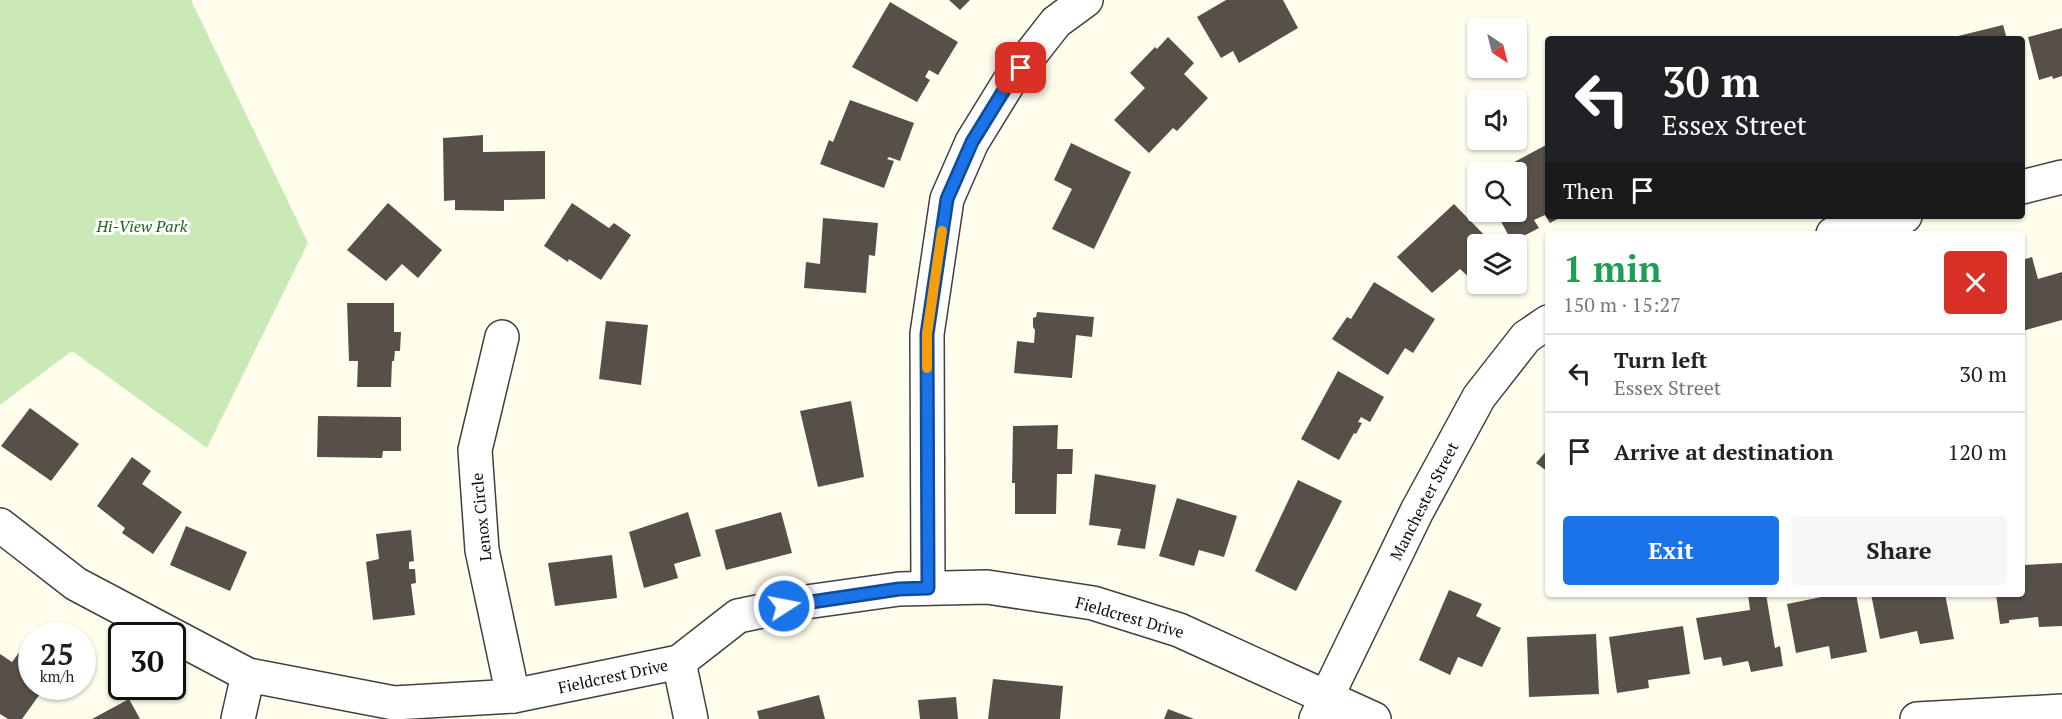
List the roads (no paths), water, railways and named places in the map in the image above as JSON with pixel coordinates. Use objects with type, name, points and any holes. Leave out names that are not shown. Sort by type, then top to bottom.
[{"type":"street","points":[[928,588],[927,334],[947,199],[972,142],[1009,82],[1056,22],[1086,0]]},
{"type":"street","points":[[2025,186],[2062,177]]},
{"type":"street","points":[[1845,231],[1893,219]]},
{"type":"street","name":"Manchester Street","points":[[1322,709],[1417,511],[1479,397],[1526,337],[1545,324]]},
{"type":"street","name":"Lenox Circle","points":[[502,337],[475,450],[482,550],[513,696]]},
{"type":"street","name":"Fieldcrest Drive","points":[[0,525],[76,584],[248,675],[394,703],[513,696],[679,662],[738,616],[806,602],[899,589],[987,587],[1093,603],[1179,630],[1322,709],[1374,719]]},
{"type":"street","points":[[679,662],[691,719]]},
{"type":"street","points":[[238,719],[248,675]]},
{"type":"street","points":[[1917,719],[2062,711]]},
{"type":"park label","name":"Hi-View Park","points":[[142,226]]}]
